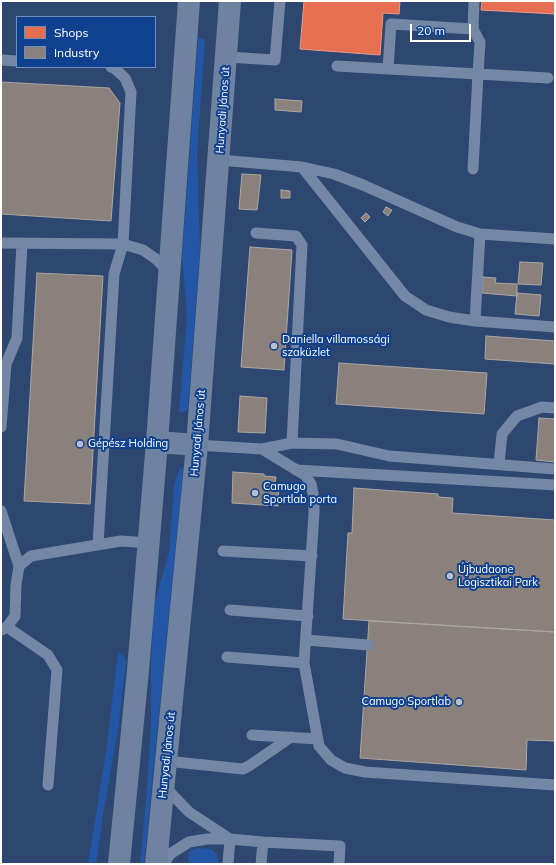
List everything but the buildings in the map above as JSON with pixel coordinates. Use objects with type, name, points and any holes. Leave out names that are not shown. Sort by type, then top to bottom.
[{"type":"main road","points":[[119,864],[149,543],[189,1]]},
{"type":"main road","name":"Hunyadi János út","points":[[156,864],[197,445],[230,1]]},
{"type":"main road","points":[[157,442],[197,445]]},
{"type":"lane","points":[[227,57],[275,60],[280,1]]},
{"type":"lane","points":[[473,169],[480,42],[473,29],[474,1]]},
{"type":"lane","points":[[388,69],[391,24],[473,29]]},
{"type":"lane","points":[[1,60],[16,61]]},
{"type":"lane","points":[[337,66],[548,78]]},
{"type":"lane","points":[[98,545],[114,274],[124,244],[131,92],[125,78],[111,68]]},
{"type":"lane","points":[[219,160],[302,167],[346,178],[457,227],[480,234],[555,239]]},
{"type":"lane","points":[[302,167],[405,296],[426,310],[449,317],[475,321],[555,327]]},
{"type":"lane","points":[[256,234],[296,236],[302,245],[292,442]]},
{"type":"lane","points":[[475,321],[480,234]]},
{"type":"lane","points":[[1,242],[124,244],[143,250],[156,259],[170,272]]},
{"type":"lane","points":[[1,427],[6,364],[17,338],[22,243]]},
{"type":"lane","points":[[499,464],[502,434],[516,416],[542,407],[555,408]]},
{"type":"lane","points":[[197,445],[262,449],[292,442],[337,444],[389,456],[555,469]]},
{"type":"lane","points":[[262,449],[305,475],[311,484],[314,498],[312,556],[304,663],[319,746],[331,760],[345,768],[365,772],[555,785]]},
{"type":"lane","points":[[296,470],[555,485]]},
{"type":"lane","points":[[1,511],[19,566],[16,585],[15,616],[4,629],[48,655],[57,670],[48,785]]},
{"type":"lane","points":[[19,566],[31,556],[127,540],[149,543]]},
{"type":"lane","points":[[223,551],[312,556]]},
{"type":"lane","points":[[230,610],[308,616]]},
{"type":"lane","points":[[306,640],[368,645]]},
{"type":"lane","points":[[227,658],[304,663]]},
{"type":"lane","points":[[252,735],[318,739]]},
{"type":"lane","points":[[166,762],[243,769],[291,737]]},
{"type":"lane","points":[[164,786],[189,812],[230,839]]},
{"type":"lane","points":[[164,864],[170,854],[189,842],[207,839],[230,839],[340,846],[339,864]]},
{"type":"lane","points":[[228,864],[230,839]]},
{"type":"lane","points":[[261,864],[263,842]]},
{"type":"shaded area","points":[[198,38],[205,39],[197,154],[200,249],[188,408],[186,411],[181,413],[179,411],[187,317],[182,257]]},
{"type":"shaded area","points":[[180,468],[183,468],[183,471],[144,864],[140,864],[151,726],[151,664],[154,605],[169,552],[174,485]]},
{"type":"shaded area","points":[[118,652],[125,658],[126,662],[118,730],[96,864],[88,864],[106,752]]},
{"type":"shaded area","points":[[197,848],[211,849],[217,855],[219,864],[188,864],[189,852]]},
{"type":"place","name":"Daniella villamossági szaküzlet","points":[[274,346]]},
{"type":"place","name":"Gépész Holding","points":[[80,444]]},
{"type":"place","name":"Camugo Sportlab porta","points":[[255,493]]},
{"type":"place","name":"Újbudaone Logisztikai Park","points":[[450,576]]},
{"type":"place","name":"Camugo Sportlab","points":[[459,702]]}]
